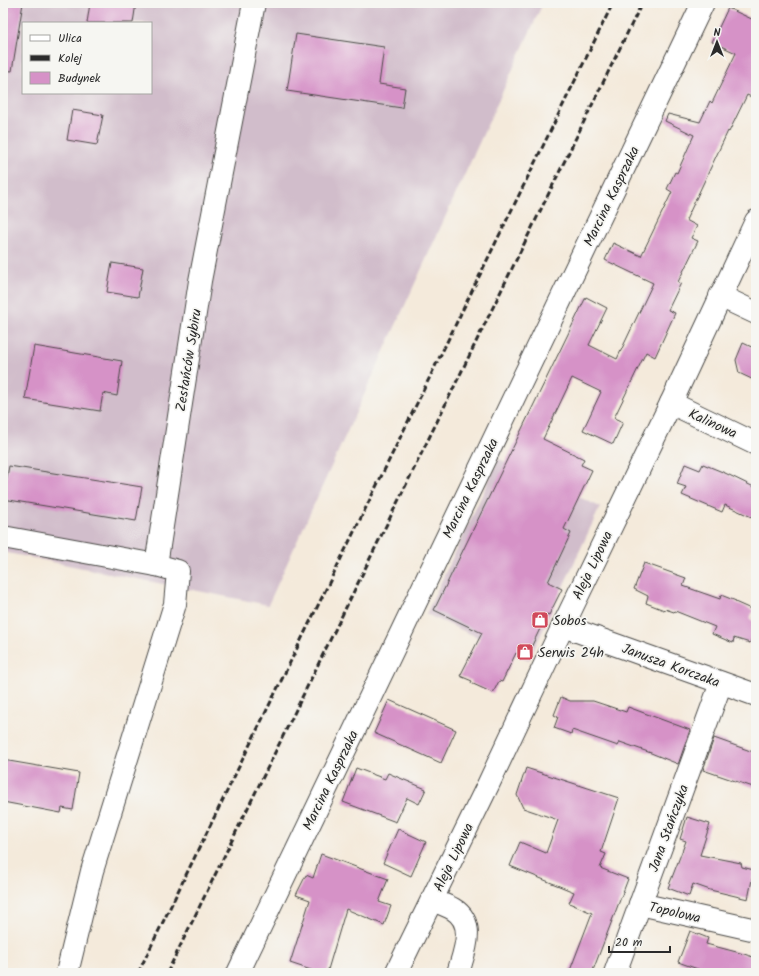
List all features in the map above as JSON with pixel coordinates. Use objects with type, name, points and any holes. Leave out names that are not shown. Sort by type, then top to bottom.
[{"type":"street","name":"Zesłańców Sybiru","points":[[156,565],[200,281],[254,3]]},
{"type":"street","name":"Marcina Kasprzaka","points":[[238,973],[703,3]]},
{"type":"street","name":"Aleja Lipowa","points":[[396,973],[488,785],[756,221]]},
{"type":"street","points":[[720,296],[756,313]]},
{"type":"street","name":"Kalinowa","points":[[670,403],[756,444]]},
{"type":"street","points":[[3,537],[156,565],[178,571],[175,604],[92,871],[68,973]]},
{"type":"street","name":"Janusza Korczaka","points":[[563,626],[756,695]]},
{"type":"street","name":"Jana Stańczyka","points":[[615,973],[721,683]]},
{"type":"street","points":[[432,900],[453,909],[462,918],[466,925],[466,942],[458,973]]},
{"type":"street","name":"Topolowa","points":[[640,904],[756,930]]},
{"type":"shaded area","points":[[3,3],[543,3],[268,605],[3,552]]},
{"type":"shaded area","points":[[499,459],[600,507],[529,660],[426,614]]},
{"type":"building","points":[[3,3],[23,3],[12,71],[3,70]]},
{"type":"building","points":[[90,3],[136,3],[133,22],[87,22]]},
{"type":"building","points":[[728,8],[756,21],[756,99],[747,95],[729,132],[728,131],[686,220],[697,226],[691,238],[698,241],[678,282],[681,283],[668,310],[675,313],[655,357],[646,352],[614,418],[623,422],[613,444],[583,430],[601,392],[572,378],[543,439],[584,459],[581,465],[592,470],[564,529],[571,533],[548,582],[562,589],[549,615],[547,614],[526,658],[516,653],[502,682],[499,681],[493,693],[460,676],[482,633],[434,610],[586,297],[607,308],[589,345],[617,359],[653,283],[605,260],[613,243],[641,256],[672,192],[667,189],[675,172],[677,173],[694,135],[665,121],[668,114],[700,122],[710,101],[712,103],[736,53],[712,42]]},
{"type":"building","points":[[296,34],[384,47],[379,84],[405,88],[402,108],[287,91]]},
{"type":"building","points":[[72,110],[103,115],[97,145],[67,140]]},
{"type":"building","points":[[112,263],[143,268],[138,297],[107,292]]},
{"type":"building","points":[[743,343],[756,349],[756,381],[739,373],[736,360]]},
{"type":"building","points":[[34,346],[122,361],[117,396],[103,393],[100,411],[25,399]]},
{"type":"building","points":[[685,464],[700,470],[703,464],[756,488],[756,519],[725,505],[722,512],[682,495],[686,487],[677,484]]},
{"type":"building","points":[[9,466],[142,487],[136,521],[3,499]]},
{"type":"building","points":[[644,563],[686,578],[683,586],[720,599],[721,595],[753,610],[750,619],[756,622],[756,628],[750,643],[734,638],[733,643],[712,634],[715,627],[675,611],[664,610],[646,603],[648,596],[634,589]]},
{"type":"building","points":[[561,697],[570,701],[593,701],[626,712],[628,707],[690,730],[678,764],[620,742],[618,746],[572,730],[571,734],[554,728],[558,717],[554,715]]},
{"type":"building","points":[[389,700],[456,730],[441,763],[374,733]]},
{"type":"building","points":[[714,738],[756,753],[756,788],[703,770]]},
{"type":"building","points":[[3,760],[79,773],[73,810],[62,808],[61,813],[3,802]]},
{"type":"building","points":[[356,768],[385,779],[388,773],[426,789],[419,804],[407,798],[396,822],[343,802]]},
{"type":"building","points":[[526,768],[619,798],[601,852],[606,854],[600,868],[628,879],[592,973],[569,973],[592,913],[569,903],[574,892],[510,866],[520,842],[546,853],[558,820],[523,808],[517,795]]},
{"type":"building","points":[[687,817],[710,824],[700,855],[741,863],[742,867],[754,870],[748,899],[710,890],[693,884],[689,896],[668,888],[686,841],[680,839]]},
{"type":"building","points":[[398,829],[426,842],[411,876],[383,863]]},
{"type":"building","points":[[321,854],[388,879],[379,902],[391,906],[384,925],[346,909],[327,973],[320,973],[290,963],[310,900],[296,895],[306,875],[313,878]]},
{"type":"building","points":[[690,931],[708,938],[706,944],[756,958],[756,973],[709,973],[678,962]]},
{"type":"railway","points":[[138,973],[613,3]]},
{"type":"railway","points":[[167,973],[642,3]]},
{"type":"place","name":"Sobos","points":[[540,620]]},
{"type":"place","name":"Serwis 24h","points":[[525,652]]}]
